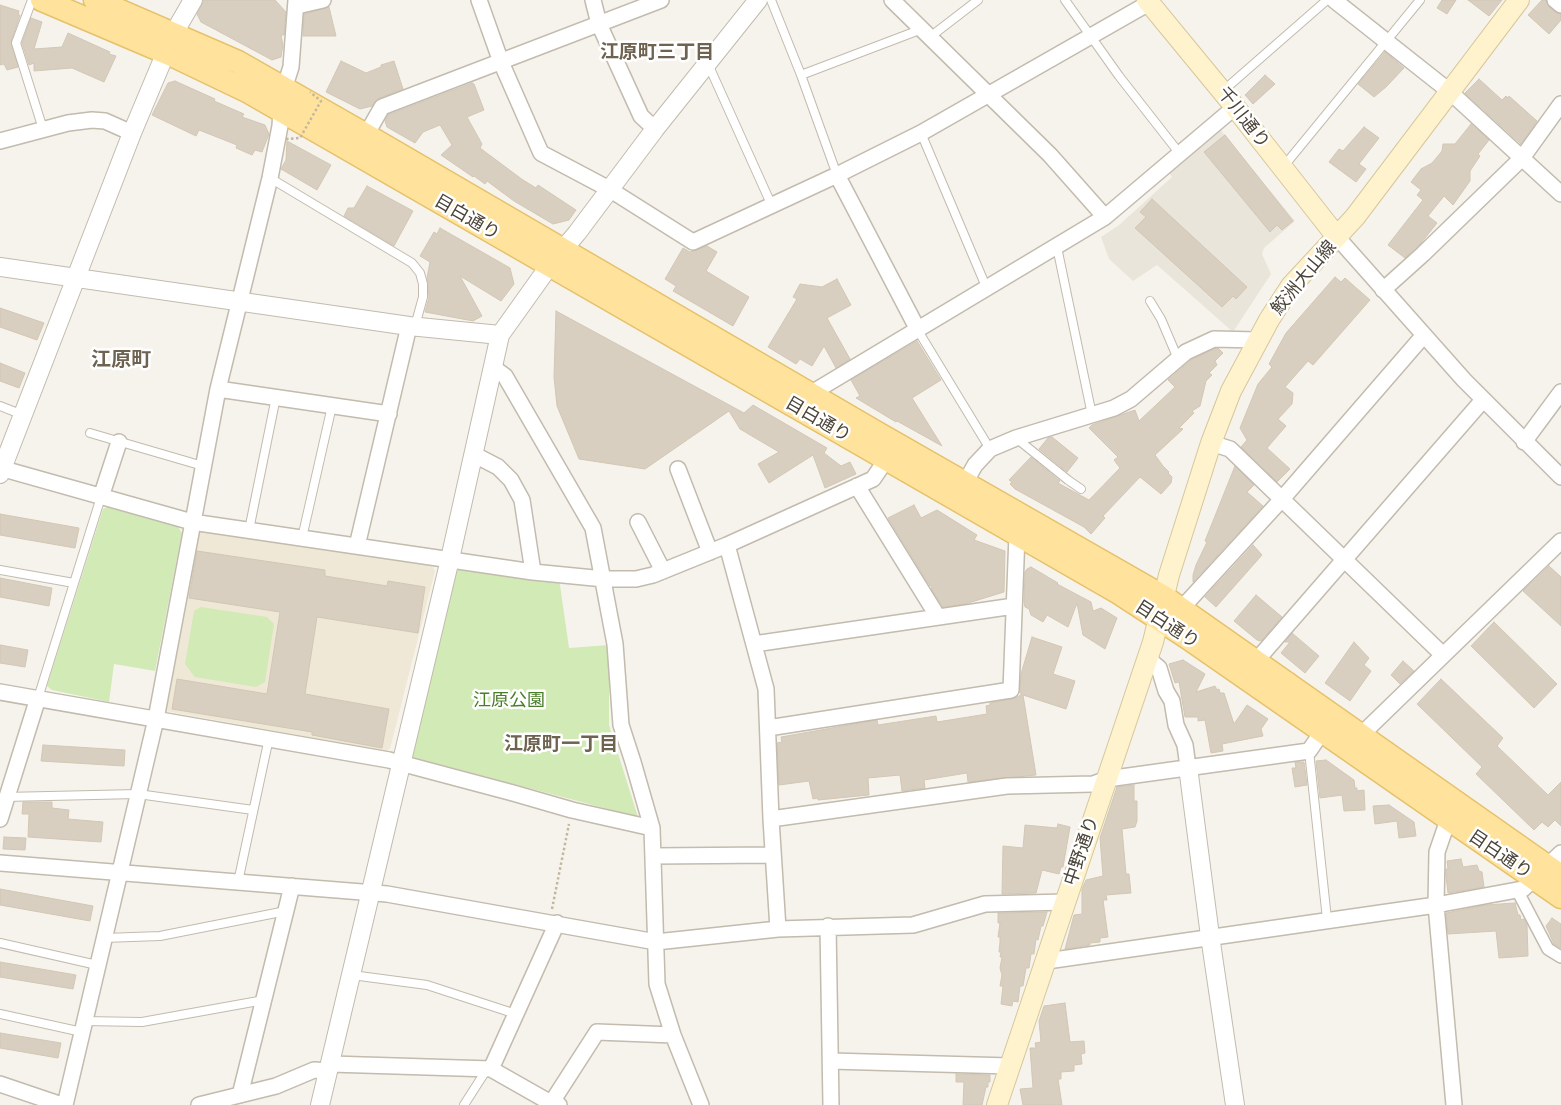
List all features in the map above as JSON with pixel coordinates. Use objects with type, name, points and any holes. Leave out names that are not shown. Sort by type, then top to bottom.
[{"type":"main road","name":"目白通り","points":[[42,0],[170,43],[238,62],[283,99],[557,257],[810,394],[892,452],[1017,535],[1168,608],[1322,732],[1448,820],[1544,873]]},
{"type":"main road","name":"目白通り","points":[[95,0],[170,43]]},
{"type":"main road","name":"鮫洲大山線","points":[[1168,608],[1169,575],[1211,443],[1231,391],[1257,340],[1291,286],[1337,237],[1368,200],[1519,0]]},
{"type":"main road","name":"千川通り","points":[[1148,1],[1235,107],[1337,237]]},
{"type":"main road","name":"目白通り","points":[[283,99],[366,134],[733,373],[892,452],[965,483],[1256,661],[1544,873],[1561,897]]},
{"type":"main road","name":"中野通り","points":[[997,1105],[1047,961],[1147,658],[1168,608]]},
{"type":"street","points":[[193,0],[170,43],[132,133],[1,470],[192,522],[533,572],[604,578],[636,578],[663,571],[727,545],[872,479],[892,452]]},
{"type":"street","points":[[0,1084],[64,1105],[156,718],[218,388],[270,178],[283,99],[291,67],[296,3],[323,0]]},
{"type":"street","points":[[479,0],[500,62],[541,153],[609,189],[693,242],[837,175],[921,133],[1091,37],[1148,1]]},
{"type":"street","points":[[593,0],[599,24],[641,116],[655,129]]},
{"type":"street","points":[[366,134],[382,107],[661,0]]},
{"type":"street","points":[[320,1105],[450,559],[500,335],[655,129],[758,0]]},
{"type":"street","points":[[892,0],[1050,155],[1105,217]]},
{"type":"street","points":[[1334,0],[1449,91],[1561,194]]},
{"type":"street","points":[[1555,0],[1561,5]]},
{"type":"street","points":[[1383,290],[1522,158],[1561,104]]},
{"type":"street","points":[[810,394],[917,328],[987,289],[1105,217],[1235,107]]},
{"type":"street","points":[[0,141],[68,123],[92,120],[105,121],[132,133]]},
{"type":"street","points":[[837,175],[917,328]]},
{"type":"street","points":[[1337,237],[1464,380],[1561,477]]},
{"type":"street","points":[[0,267],[412,326],[500,335]]},
{"type":"street","points":[[357,546],[412,326]]},
{"type":"street","points":[[1168,608],[1282,499],[1424,335]]},
{"type":"street","points":[[965,483],[975,465],[990,449],[1016,438],[1114,408],[1131,399],[1186,352],[1214,339],[1257,340]]},
{"type":"street","points":[[494,368],[505,376],[594,528],[615,644],[621,725],[634,762],[652,828],[657,984],[673,1035],[701,1105]]},
{"type":"street","points":[[218,388],[389,414]]},
{"type":"street","points":[[1524,442],[1561,392]]},
{"type":"street","points":[[1256,661],[1484,400]]},
{"type":"street","points":[[101,497],[119,442]]},
{"type":"street","points":[[1211,443],[1230,449],[1443,655]]},
{"type":"street","points":[[473,454],[498,467],[512,480],[522,500],[533,572]]},
{"type":"street","points":[[678,469],[710,552]]},
{"type":"street","points":[[857,486],[938,617]]},
{"type":"street","points":[[638,522],[663,571]]},
{"type":"street","points":[[768,728],[1011,690],[1017,535]]},
{"type":"street","points":[[1360,736],[1561,541]]},
{"type":"street","points":[[727,545],[766,689],[778,929]]},
{"type":"street","points":[[754,644],[1014,606]]},
{"type":"street","points":[[1147,658],[1159,668],[1166,690],[1172,701],[1176,725],[1185,745],[1210,936],[1235,1105]]},
{"type":"street","points":[[0,692],[156,718],[401,763],[572,810],[652,828]]},
{"type":"street","points":[[0,819],[4,797],[38,698]]},
{"type":"street","points":[[771,819],[1007,786],[1093,784],[1107,779],[1308,751],[1322,732]]},
{"type":"street","points":[[1448,820],[1437,852],[1436,905],[1454,1105]]},
{"type":"street","points":[[653,856],[773,855]]},
{"type":"street","points":[[0,863],[387,894],[656,942],[778,929],[828,926],[913,925],[985,904],[1065,902]]},
{"type":"street","points":[[1047,961],[1328,919],[1436,905],[1544,873],[1548,948],[1561,957]]},
{"type":"street","points":[[240,1095],[292,886]]},
{"type":"street","points":[[489,1069],[516,1014],[553,923]]},
{"type":"street","points":[[828,926],[832,1061],[831,1105]]},
{"type":"street","points":[[199,1105],[276,1086],[314,1070],[330,1067],[489,1069],[553,1104],[597,1032],[673,1035]]},
{"type":"street","points":[[832,1061],[1010,1066]]},
{"type":"lane","points":[[32,0],[16,43],[43,130]]},
{"type":"lane","points":[[771,0],[801,75],[837,175]]},
{"type":"lane","points":[[801,75],[926,33],[978,0]]},
{"type":"lane","points":[[1065,0],[1180,154]]},
{"type":"lane","points":[[1222,92],[1327,0]]},
{"type":"lane","points":[[1282,168],[1420,0]]},
{"type":"lane","points":[[708,64],[772,206]]},
{"type":"lane","points":[[921,133],[987,289]]},
{"type":"lane","points":[[270,178],[412,263],[420,273],[424,284],[423,297],[412,326]]},
{"type":"lane","points":[[1057,247],[1092,415]]},
{"type":"lane","points":[[1150,300],[1161,319],[1178,359]]},
{"type":"lane","points":[[917,328],[990,449]]},
{"type":"lane","points":[[249,530],[276,397]]},
{"type":"lane","points":[[0,406],[23,415]]},
{"type":"lane","points":[[302,538],[332,406]]},
{"type":"lane","points":[[90,434],[203,466]]},
{"type":"lane","points":[[1016,438],[1081,489]]},
{"type":"lane","points":[[38,698],[101,497]]},
{"type":"lane","points":[[0,570],[74,583]]},
{"type":"lane","points":[[238,882],[268,738]]},
{"type":"lane","points":[[1308,751],[1328,919]]},
{"type":"lane","points":[[4,797],[138,794],[254,810]]},
{"type":"lane","points":[[104,938],[160,936],[286,911]]},
{"type":"lane","points":[[0,943],[97,965]]},
{"type":"lane","points":[[352,975],[427,985],[516,1014]]},
{"type":"lane","points":[[0,1014],[83,1027],[142,1022],[264,1000]]},
{"type":"lane","points":[[464,1105],[489,1069]]},
{"type":"path","points":[[286,139],[300,138],[321,101],[310,92]]},
{"type":"path","points":[[553,923],[572,810]]},
{"type":"shaded area","points":[[1219,128],[1295,221],[1264,248],[1262,254],[1271,274],[1233,332],[1157,265],[1133,281],[1109,259],[1101,237],[1118,226],[1172,177],[1168,172]]},
{"type":"shaded area","points":[[202,529],[430,563],[435,571],[390,749],[386,751],[166,711],[164,708],[196,534]]},
{"type":"green space","points":[[109,506],[177,525],[182,533],[155,671],[114,664],[109,702],[52,690],[47,686],[103,509]]},
{"type":"green space","name":"江原公園","points":[[456,567],[559,578],[569,648],[609,645],[609,725],[638,817],[412,757]]},
{"type":"green space","points":[[201,607],[267,617],[274,624],[265,682],[256,687],[195,677],[185,664],[194,611]]},
{"type":"building","points":[[204,0],[275,0],[286,12],[284,35],[281,35],[283,45],[281,57],[272,60],[201,22],[197,14]]},
{"type":"building","points":[[1442,0],[1456,0],[1447,14],[1437,8]]},
{"type":"building","points":[[1468,0],[1502,0],[1489,16]]},
{"type":"building","points":[[1542,0],[1546,0],[1549,7],[1561,14],[1561,20],[1549,34],[1528,15]]},
{"type":"building","points":[[0,5],[19,11],[18,15],[20,15],[11,42],[18,67],[7,70],[4,64],[0,65]]},
{"type":"building","points":[[329,7],[336,36],[303,36],[304,14]]},
{"type":"building","points":[[31,18],[42,22],[34,49],[62,47],[68,33],[116,56],[104,82],[72,68],[34,71],[34,63],[29,65],[22,43]]},
{"type":"building","points":[[1385,52],[1404,68],[1374,97],[1358,84]]},
{"type":"building","points":[[341,61],[366,73],[394,61],[403,89],[379,98],[372,106],[360,109],[326,92]]},
{"type":"building","points":[[1265,75],[1275,84],[1253,104],[1245,95]]},
{"type":"building","points":[[1479,79],[1502,100],[1509,96],[1537,121],[1521,144],[1465,93]]},
{"type":"building","points":[[175,81],[244,114],[242,117],[265,125],[269,134],[262,152],[255,150],[252,155],[236,148],[237,145],[199,130],[196,136],[152,115],[168,83]]},
{"type":"building","points":[[472,83],[484,110],[467,117],[482,144],[480,148],[523,180],[536,188],[538,185],[576,210],[569,220],[553,224],[514,201],[487,181],[485,184],[441,155],[452,145],[440,125],[423,132],[415,143],[387,127],[385,121],[388,115]]},
{"type":"building","points":[[1471,124],[1489,140],[1478,154],[1480,156],[1470,171],[1470,181],[1453,205],[1444,196],[1428,216],[1437,223],[1421,243],[1405,258],[1388,245],[1423,200],[1417,195],[1421,190],[1411,182],[1421,169],[1432,163],[1442,151],[1443,144],[1455,144]]},
{"type":"building","points":[[1364,127],[1379,138],[1359,164],[1366,169],[1356,182],[1329,162],[1339,149],[1343,151]]},
{"type":"building","points":[[1225,135],[1293,221],[1282,230],[1277,225],[1270,232],[1204,152]]},
{"type":"building","points":[[287,141],[331,165],[317,190],[281,169],[286,160]]},
{"type":"building","points":[[367,186],[413,211],[394,246],[344,216],[348,208],[354,208]]},
{"type":"building","points":[[1152,199],[1247,287],[1236,299],[1233,296],[1222,307],[1135,228],[1146,217],[1140,212]]},
{"type":"building","points":[[440,228],[510,268],[514,284],[501,301],[460,276],[482,316],[473,321],[425,312],[429,297],[427,278],[430,262],[420,256],[434,232],[437,234]]},
{"type":"building","points":[[707,246],[717,252],[706,271],[749,297],[733,326],[673,291],[676,286],[665,279],[683,248],[690,252]]},
{"type":"building","points":[[1335,277],[1341,282],[1345,278],[1370,300],[1313,365],[1308,361],[1285,387],[1293,393],[1292,404],[1278,419],[1286,426],[1267,448],[1290,469],[1277,482],[1241,447],[1247,440],[1240,428],[1258,384],[1272,367],[1269,364],[1286,333]]},
{"type":"building","points":[[837,279],[851,305],[827,318],[850,359],[836,368],[824,346],[812,366],[800,359],[796,364],[768,347],[797,299],[793,297],[800,284],[822,287]]},
{"type":"building","points":[[0,308],[44,323],[37,340],[0,327]]},
{"type":"building","points":[[556,311],[744,413],[753,405],[827,448],[824,453],[841,466],[850,462],[856,474],[825,488],[813,455],[769,483],[758,464],[779,452],[740,429],[729,411],[645,469],[579,459],[557,406],[554,377]]},
{"type":"building","points":[[917,341],[941,380],[912,398],[942,446],[856,398],[860,396],[851,380]]},
{"type":"building","points":[[1216,348],[1223,353],[1215,361],[1217,365],[1209,373],[1212,375],[1206,381],[1200,406],[1192,411],[1194,413],[1179,428],[1183,429],[1155,455],[1172,477],[1171,483],[1161,494],[1140,477],[1103,516],[1105,518],[1091,534],[1084,527],[1015,489],[1010,484],[1012,482],[1009,480],[1031,457],[1060,481],[1058,483],[1089,500],[1120,468],[1114,460],[1118,457],[1089,428],[1092,425],[1135,410],[1139,421],[1175,387],[1168,380],[1191,360]]},
{"type":"building","points":[[0,363],[25,373],[19,388],[0,381]]},
{"type":"building","points":[[1052,437],[1078,458],[1067,472],[1039,449],[1048,438]]},
{"type":"building","points":[[1235,466],[1254,485],[1247,492],[1263,506],[1193,582],[1196,565],[1207,542],[1205,541]]},
{"type":"building","points":[[914,505],[921,518],[937,510],[977,535],[974,540],[1005,551],[1004,592],[965,604],[943,607],[888,518]]},
{"type":"building","points":[[0,514],[79,528],[75,548],[0,535]]},
{"type":"building","points":[[1253,545],[1262,555],[1216,607],[1205,597]]},
{"type":"building","points":[[197,551],[325,570],[325,576],[387,586],[388,581],[425,587],[418,633],[317,617],[305,694],[389,709],[382,748],[312,735],[312,732],[172,709],[177,679],[267,694],[280,612],[189,598]]},
{"type":"building","points":[[1549,566],[1561,577],[1561,626],[1523,591]]},
{"type":"building","points":[[1031,567],[1057,584],[1091,602],[1093,611],[1101,608],[1117,618],[1105,649],[1083,635],[1077,603],[1068,627],[1047,615],[1043,622],[1031,615],[1024,602],[1025,572]]},
{"type":"building","points":[[0,578],[52,588],[49,606],[0,597]]},
{"type":"building","points":[[1256,595],[1282,617],[1261,641],[1257,640],[1234,621]]},
{"type":"building","points":[[1494,622],[1557,684],[1534,708],[1471,646]]},
{"type":"building","points":[[1292,633],[1319,656],[1305,673],[1281,653],[1290,642],[1285,642]]},
{"type":"building","points":[[1032,637],[1062,647],[1053,674],[1075,681],[1066,709],[1023,695],[1036,775],[968,782],[967,773],[924,780],[925,788],[902,791],[900,775],[868,778],[869,795],[818,800],[818,798],[813,799],[809,781],[779,785],[777,743],[782,742],[781,737],[877,720],[878,725],[936,716],[937,722],[987,714],[986,706],[990,705],[990,703],[1016,698],[1022,694],[1020,693],[1021,674]]},
{"type":"building","points":[[1354,642],[1369,658],[1364,665],[1371,671],[1350,701],[1325,683]]},
{"type":"building","points":[[0,645],[28,650],[25,667],[0,663]]},
{"type":"building","points":[[1183,660],[1205,674],[1196,692],[1215,686],[1217,690],[1219,689],[1220,693],[1224,693],[1234,724],[1247,705],[1268,719],[1261,729],[1263,736],[1222,744],[1223,751],[1211,753],[1205,720],[1198,721],[1198,717],[1185,717],[1179,682],[1175,683],[1169,664]]},
{"type":"building","points":[[1403,661],[1414,671],[1400,684],[1391,675]]},
{"type":"building","points":[[1441,679],[1503,738],[1497,746],[1548,795],[1561,782],[1561,826],[1555,820],[1548,827],[1542,822],[1534,830],[1476,774],[1482,767],[1417,704]]},
{"type":"building","points":[[43,745],[125,750],[124,766],[41,761]]},
{"type":"building","points":[[1326,760],[1354,780],[1357,791],[1364,790],[1365,810],[1344,811],[1342,795],[1320,798],[1316,761]]},
{"type":"building","points":[[1295,762],[1304,762],[1307,785],[1295,787],[1292,768],[1296,768]]},
{"type":"building","points":[[1134,785],[1134,801],[1137,801],[1137,821],[1135,827],[1122,829],[1126,874],[1129,874],[1131,893],[1106,895],[1107,900],[1103,900],[1108,937],[1100,938],[1100,942],[1090,943],[1090,945],[1065,949],[1074,915],[1082,914],[1082,889],[1086,880],[1103,876],[1100,838],[1117,787]]},
{"type":"building","points":[[23,802],[52,802],[52,808],[69,810],[68,819],[103,822],[101,842],[28,837],[29,814],[22,814]]},
{"type":"building","points":[[1389,805],[1414,822],[1416,836],[1399,838],[1397,821],[1375,824],[1373,806]]},
{"type":"building","points":[[1058,824],[1070,827],[1063,867],[1061,867],[1059,874],[1042,870],[1036,893],[1002,894],[1003,846],[1023,848],[1025,825],[1057,828]]},
{"type":"building","points":[[4,837],[26,838],[25,850],[3,849]]},
{"type":"building","points":[[1461,859],[1463,867],[1477,865],[1479,871],[1482,872],[1484,887],[1448,893],[1447,861]]},
{"type":"building","points":[[0,889],[93,906],[90,921],[0,905]]},
{"type":"building","points":[[1515,903],[1518,915],[1520,915],[1521,920],[1524,919],[1527,925],[1528,956],[1499,958],[1496,931],[1448,934],[1446,913],[1486,905]]},
{"type":"building","points":[[1047,912],[1038,940],[1036,939],[1034,954],[1031,954],[1029,968],[1026,968],[1023,986],[1020,986],[1018,1002],[1013,1001],[1012,1006],[1001,1004],[1003,986],[1000,986],[1002,957],[1000,957],[1001,952],[999,952],[1000,937],[998,937],[1000,923],[998,923],[998,913]]},
{"type":"building","points":[[1552,918],[1561,924],[1561,948],[1554,944],[1546,926]]},
{"type":"building","points":[[0,962],[76,975],[73,989],[0,977]]},
{"type":"building","points":[[1065,1003],[1070,1042],[1084,1041],[1085,1053],[1081,1054],[1082,1064],[1074,1065],[1074,1071],[1061,1072],[1061,1079],[1058,1079],[1062,1105],[1023,1105],[1020,1089],[1033,1088],[1030,1048],[1036,1048],[1035,1043],[1041,1042],[1039,1021],[1044,1006]]},
{"type":"building","points":[[0,1033],[61,1043],[58,1058],[0,1048]]},
{"type":"building","points":[[956,1074],[990,1075],[990,1082],[988,1082],[988,1087],[986,1087],[982,1105],[963,1105],[964,1082],[956,1082]]},
{"type":"district","name":"江原町三丁目","points":[[657,53]]},
{"type":"district","name":"江原町","points":[[121,360]]},
{"type":"district","name":"江原町一丁目","points":[[561,745]]}]
